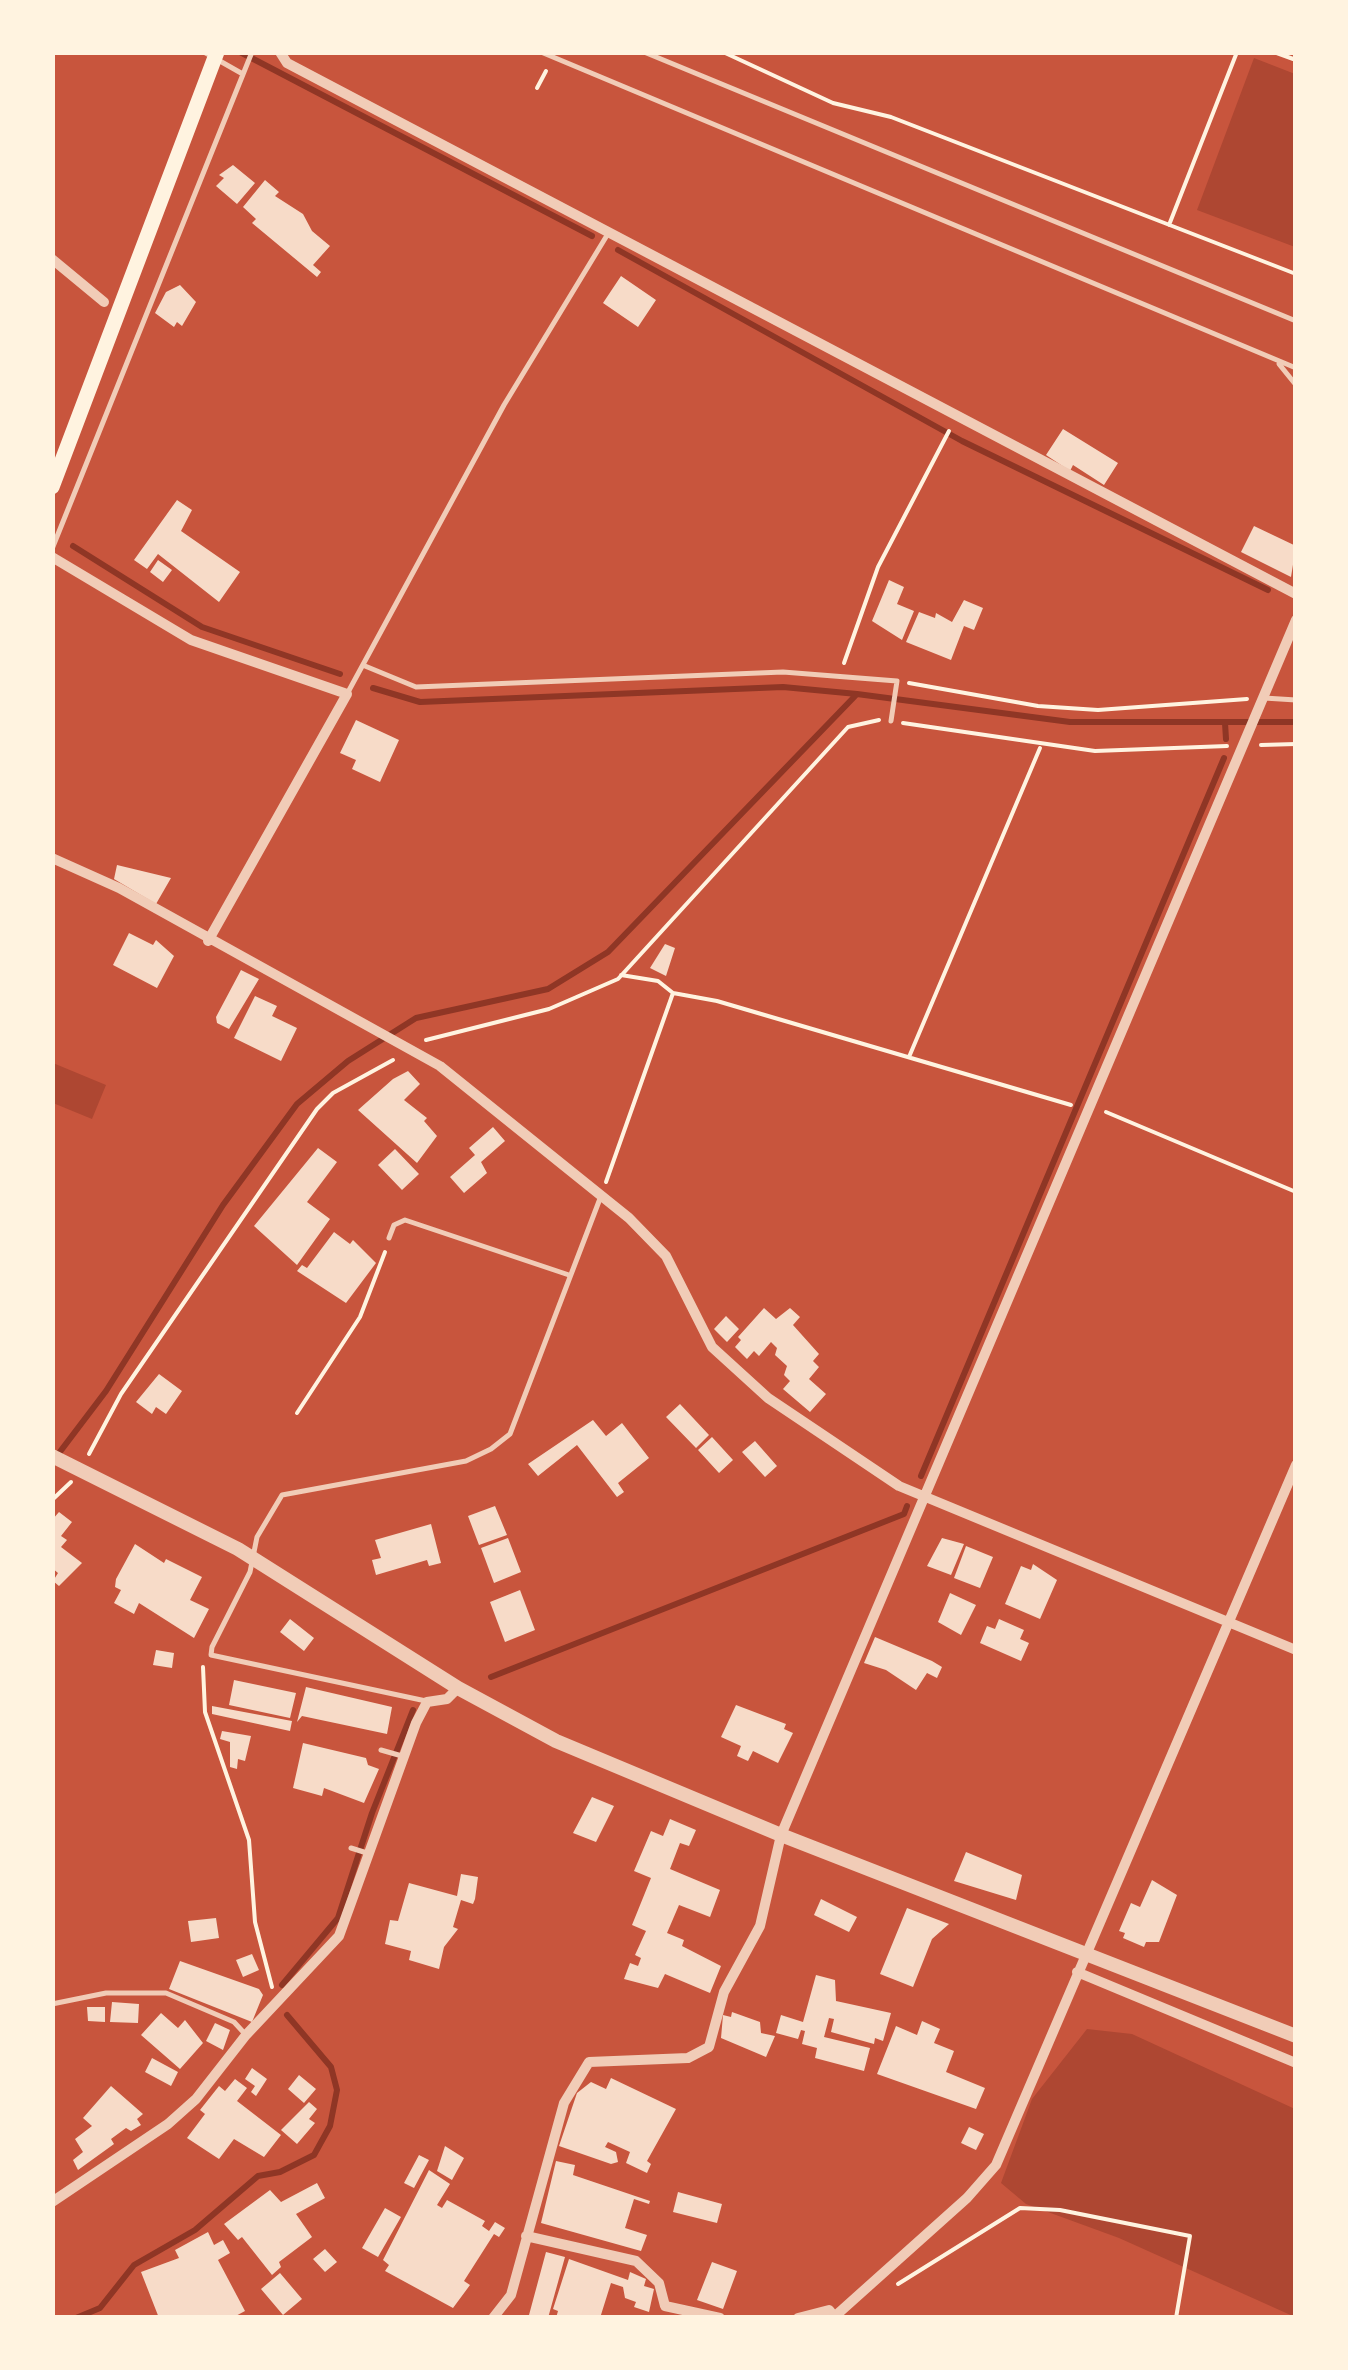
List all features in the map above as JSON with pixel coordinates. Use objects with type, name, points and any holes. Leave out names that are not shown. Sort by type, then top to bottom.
[{"type":"main road","points":[[52,487],[217,52]]},
{"type":"street","points":[[280,52],[287,63],[1296,594]]},
{"type":"street","points":[[52,259],[104,302]]},
{"type":"street","points":[[52,557],[191,640],[347,694],[208,940]]},
{"type":"street","points":[[493,2318],[511,2295],[558,2122],[589,2062],[688,2058],[709,2047],[724,1992],[760,1926],[781,1835],[1296,620]]},
{"type":"street","points":[[52,858],[119,888],[440,1066],[630,1218],[666,1256],[712,1347],[768,1398],[900,1486],[1296,1650]]},
{"type":"street","points":[[52,1456],[250,1556],[458,1688],[556,1740],[781,1835],[1296,2036]]},
{"type":"street","points":[[798,2318],[829,2310],[834,2317],[967,2198],[996,2165],[1296,1465]]},
{"type":"street","points":[[52,2202],[168,2124],[196,2099],[246,2035],[339,1936],[401,1756],[427,1702],[447,1699],[458,1688]]},
{"type":"street","points":[[1077,1972],[1296,2064]]},
{"type":"street","points":[[526,2236],[636,2261],[659,2283],[665,2306],[720,2318]]},
{"type":"lane","points":[[204,52],[241,73]]},
{"type":"lane","points":[[52,549],[252,52]]},
{"type":"lane","points":[[541,52],[1296,368]]},
{"type":"lane","points":[[644,52],[1296,322]]},
{"type":"lane","points":[[347,694],[504,405],[609,232]]},
{"type":"lane","points":[[1277,362],[1296,385]]},
{"type":"lane","points":[[365,666],[416,687],[782,672],[897,681],[891,721]]},
{"type":"lane","points":[[1259,704],[1296,700]]},
{"type":"lane","points":[[427,1702],[210,1655],[220,1624],[250,1572],[250,1556],[282,1495],[466,1461],[491,1450],[510,1434],[601,1196]]},
{"type":"lane","points":[[389,1238],[394,1225],[405,1220],[569,1275]]},
{"type":"lane","points":[[382,1750],[401,1756]]},
{"type":"lane","points":[[351,1848],[368,1854]]},
{"type":"lane","points":[[52,2004],[106,1994],[166,1993],[234,2022],[246,2035]]},
{"type":"path","points":[[722,52],[833,103],[891,117],[1296,274]]},
{"type":"path","points":[[1169,225],[1236,52]]},
{"type":"path","points":[[1274,52],[1296,60]]},
{"type":"path","points":[[537,88],[552,58]]},
{"type":"path","points":[[838,677],[878,567],[957,416]]},
{"type":"path","points":[[897,681],[1038,706],[1098,710],[1259,704]]},
{"type":"path","points":[[52,1500],[78,1468],[120,1394],[317,1108],[332,1093],[406,1047],[443,1032],[549,1009],[621,974],[848,727],[864,720],[891,721],[1040,746],[1095,750],[1243,741],[1296,744]]},
{"type":"path","points":[[909,1057],[1040,746]]},
{"type":"path","points":[[621,974],[658,982],[673,993],[1066,1103]]},
{"type":"path","points":[[601,1196],[673,993]]},
{"type":"path","points":[[1088,1104],[1296,1192]]},
{"type":"path","points":[[297,1413],[360,1317],[389,1238]]},
{"type":"path","points":[[210,1655],[206,1654],[203,1663],[205,1712],[249,1840],[258,1940],[268,1977],[280,2000]]},
{"type":"path","points":[[896,2285],[1020,2208],[1060,2210],[1190,2236],[1176,2318]]},
{"type":"shaded area","points":[[1254,58],[1295,74],[1295,247],[1197,210]]},
{"type":"shaded area","points":[[53,1063],[106,1085],[92,1119],[53,1103]]},
{"type":"shaded area","points":[[1087,2029],[1132,2034],[1295,2109],[1295,2317],[1119,2238],[1026,2204],[1001,2183],[1032,2099]]},
{"type":"building","points":[[233,165],[255,183],[237,204],[216,186],[224,178],[219,175]]},
{"type":"building","points":[[265,180],[279,192],[275,196],[303,214],[312,231],[330,246],[313,265],[321,272],[317,277],[252,223],[256,219],[243,207]]},
{"type":"building","points":[[621,276],[656,300],[638,327],[603,303]]},
{"type":"building","points":[[180,285],[196,302],[182,326],[177,322],[174,327],[155,313],[166,292]]},
{"type":"building","points":[[1063,429],[1118,463],[1104,485],[1073,465],[1070,471],[1046,455]]},
{"type":"building","points":[[177,500],[192,510],[181,531],[240,572],[219,602],[158,554],[147,569],[134,560]]},
{"type":"building","points":[[1254,526],[1296,546],[1291,577],[1241,552]]},
{"type":"building","points":[[158,560],[172,570],[163,582],[150,572]]},
{"type":"building","points":[[889,580],[904,587],[897,604],[914,611],[902,640],[872,621]]},
{"type":"building","points":[[964,600],[983,608],[974,630],[964,626],[951,660],[906,642],[919,612],[935,618],[936,613],[952,622]]},
{"type":"building","points":[[356,720],[399,740],[380,782],[352,769],[356,760],[340,753]]},
{"type":"building","points":[[117,865],[171,878],[156,904],[114,879]]},
{"type":"building","points":[[129,933],[153,945],[156,940],[174,956],[157,988],[113,965]]},
{"type":"building","points":[[665,944],[675,948],[666,976],[650,968]]},
{"type":"building","points":[[241,970],[259,979],[229,1029],[217,1023],[216,1017]]},
{"type":"building","points":[[255,996],[277,1006],[272,1016],[297,1028],[281,1061],[234,1038]]},
{"type":"building","points":[[408,1071],[420,1084],[404,1100],[427,1118],[424,1121],[437,1136],[417,1163],[358,1110]]},
{"type":"building","points":[[493,1127],[505,1141],[481,1162],[487,1173],[464,1193],[450,1177],[475,1155],[469,1148]]},
{"type":"building","points":[[318,1148],[337,1162],[307,1202],[330,1219],[297,1265],[254,1226]]},
{"type":"building","points":[[395,1149],[419,1174],[402,1190],[378,1165]]},
{"type":"building","points":[[334,1232],[350,1244],[353,1240],[376,1263],[346,1303],[297,1271],[302,1265],[307,1268]]},
{"type":"building","points":[[764,1308],[776,1319],[790,1308],[800,1317],[793,1325],[819,1354],[813,1361],[819,1367],[809,1379],[826,1394],[810,1412],[783,1389],[790,1381],[784,1375],[787,1366],[775,1355],[777,1348],[771,1342],[759,1356],[754,1351],[747,1359],[735,1347],[741,1340],[738,1337]]},
{"type":"building","points":[[726,1316],[739,1329],[727,1342],[714,1329]]},
{"type":"building","points":[[159,1374],[182,1391],[166,1414],[156,1407],[152,1414],[136,1402]]},
{"type":"building","points":[[680,1404],[709,1435],[696,1448],[666,1417]]},
{"type":"building","points":[[593,1420],[606,1436],[622,1423],[649,1458],[618,1483],[624,1492],[617,1497],[577,1445],[538,1476],[528,1464]]},
{"type":"building","points":[[712,1437],[733,1460],[719,1473],[698,1450]]},
{"type":"building","points":[[755,1441],[777,1466],[765,1477],[742,1452]]},
{"type":"building","points":[[495,1506],[507,1535],[479,1545],[468,1516]]},
{"type":"building","points":[[59,1512],[72,1522],[61,1536],[67,1540],[61,1547],[82,1563],[59,1586],[53,1581],[58,1573],[52,1568],[52,1520]]},
{"type":"building","points":[[431,1524],[441,1563],[429,1566],[427,1560],[376,1575],[372,1560],[381,1558],[375,1540]]},
{"type":"building","points":[[508,1538],[521,1572],[494,1583],[481,1548]]},
{"type":"building","points":[[942,1538],[964,1544],[951,1575],[927,1566]]},
{"type":"building","points":[[135,1544],[164,1563],[166,1559],[202,1577],[190,1600],[209,1609],[194,1638],[139,1603],[134,1614],[114,1603],[121,1590],[115,1587],[116,1579]]},
{"type":"building","points":[[966,1546],[993,1557],[980,1588],[954,1578]]},
{"type":"building","points":[[1033,1564],[1057,1580],[1040,1619],[1005,1604],[1021,1566],[1031,1570]]},
{"type":"building","points":[[520,1590],[535,1630],[505,1642],[490,1602]]},
{"type":"building","points":[[950,1593],[976,1605],[961,1635],[938,1622]]},
{"type":"building","points":[[290,1619],[314,1638],[304,1651],[280,1632]]},
{"type":"building","points":[[999,1619],[1024,1630],[1020,1639],[1029,1643],[1021,1661],[980,1643],[987,1626],[995,1629]]},
{"type":"building","points":[[875,1637],[942,1667],[937,1678],[927,1673],[916,1690],[886,1670],[864,1663]]},
{"type":"building","points":[[156,1650],[174,1653],[172,1668],[153,1665]]},
{"type":"building","points":[[234,1680],[296,1693],[290,1718],[229,1705]]},
{"type":"building","points":[[306,1687],[392,1707],[387,1734],[302,1716],[297,1722]]},
{"type":"building","points":[[736,1705],[786,1724],[784,1729],[793,1733],[778,1763],[753,1751],[748,1761],[737,1756],[741,1746],[721,1737]]},
{"type":"building","points":[[212,1706],[292,1721],[290,1731],[212,1714]]},
{"type":"building","points":[[222,1731],[251,1736],[245,1761],[238,1759],[237,1769],[230,1767],[230,1742],[220,1739]]},
{"type":"building","points":[[303,1743],[366,1758],[368,1765],[379,1769],[364,1803],[324,1788],[322,1796],[293,1788]]},
{"type":"building","points":[[592,1797],[614,1806],[596,1842],[573,1833]]},
{"type":"building","points":[[670,1819],[696,1830],[689,1846],[680,1843],[670,1869],[720,1890],[710,1917],[679,1905],[667,1933],[684,1940],[682,1946],[721,1966],[710,1993],[665,1974],[658,1988],[624,1979],[630,1963],[638,1966],[641,1958],[635,1955],[646,1931],[632,1925],[651,1878],[634,1871],[651,1831],[663,1836]]},
{"type":"building","points":[[966,1852],[1022,1875],[1016,1900],[954,1881]]},
{"type":"building","points":[[461,1874],[478,1877],[475,1899],[473,1904],[461,1900],[453,1927],[458,1929],[444,1947],[439,1969],[409,1960],[411,1951],[385,1944],[390,1920],[398,1921],[409,1883],[457,1896]]},
{"type":"building","points":[[1152,1880],[1177,1895],[1159,1942],[1146,1942],[1144,1947],[1123,1938],[1125,1933],[1119,1931],[1131,1903],[1140,1907]]},
{"type":"building","points":[[821,1899],[857,1917],[849,1932],[814,1915]]},
{"type":"building","points":[[907,1908],[949,1924],[932,1939],[913,1987],[880,1974]]},
{"type":"building","points":[[216,1918],[219,1938],[191,1942],[188,1921]]},
{"type":"building","points":[[252,1954],[259,1970],[243,1977],[236,1960]]},
{"type":"building","points":[[180,1961],[259,1989],[263,1995],[252,2022],[169,1989]]},
{"type":"building","points":[[816,1975],[835,1980],[836,2001],[891,2013],[883,2041],[875,2038],[874,2044],[831,2032],[834,2019],[829,2018],[824,2037],[870,2048],[864,2071],[815,2058],[817,2048],[802,2044],[805,2031],[801,2030],[798,2039],[776,2033],[781,2015],[803,2022]]},
{"type":"building","points":[[112,2002],[139,2004],[138,2023],[110,2022]]},
{"type":"building","points":[[87,2007],[105,2007],[105,2022],[88,2021]]},
{"type":"building","points":[[732,2012],[760,2022],[761,2033],[775,2036],[766,2057],[721,2038],[723,2015],[731,2017]]},
{"type":"building","points":[[161,2013],[178,2028],[185,2020],[203,2043],[180,2069],[141,2035]]},
{"type":"building","points":[[922,2021],[940,2029],[934,2043],[954,2051],[946,2072],[985,2088],[976,2109],[877,2074],[896,2026],[917,2035]]},
{"type":"building","points":[[215,2023],[230,2030],[223,2050],[206,2041]]},
{"type":"building","points":[[152,2058],[178,2072],[171,2086],[145,2072]]},
{"type":"building","points":[[252,2068],[267,2079],[256,2096],[251,2092],[255,2086],[245,2079]]},
{"type":"building","points":[[299,2075],[316,2089],[304,2103],[288,2089]]},
{"type":"building","points":[[611,2078],[676,2109],[647,2161],[651,2164],[647,2173],[626,2163],[630,2152],[608,2142],[605,2147],[616,2152],[618,2162],[611,2164],[559,2146],[577,2093],[591,2082],[606,2089]]},
{"type":"building","points":[[235,2079],[247,2088],[237,2101],[281,2135],[264,2157],[234,2139],[219,2159],[187,2138],[205,2114],[200,2110],[219,2086],[225,2091]]},
{"type":"building","points":[[111,2086],[143,2114],[137,2119],[141,2125],[131,2131],[126,2128],[111,2139],[114,2144],[78,2170],[73,2160],[83,2152],[75,2139],[92,2126],[83,2118]]},
{"type":"building","points":[[309,2102],[317,2109],[309,2119],[315,2123],[297,2144],[281,2130]]},
{"type":"building","points":[[969,2127],[984,2134],[976,2150],[961,2143]]},
{"type":"building","points":[[445,2146],[464,2158],[452,2180],[437,2171]]},
{"type":"building","points":[[419,2155],[429,2160],[414,2188],[404,2183]]},
{"type":"building","points":[[556,2161],[575,2165],[573,2175],[650,2201],[649,2204],[634,2199],[625,2228],[647,2235],[641,2251],[541,2223]]},
{"type":"building","points":[[429,2170],[450,2184],[437,2205],[442,2208],[447,2200],[485,2221],[482,2226],[489,2231],[495,2222],[505,2228],[499,2237],[494,2234],[464,2281],[470,2285],[453,2308],[385,2271],[389,2265],[383,2260]]},
{"type":"building","points":[[317,2183],[325,2198],[296,2214],[312,2237],[279,2262],[281,2267],[272,2275],[242,2237],[238,2240],[224,2224],[270,2190],[281,2202]]},
{"type":"building","points":[[678,2192],[722,2204],[717,2223],[673,2212]]},
{"type":"building","points":[[385,2208],[401,2217],[378,2257],[362,2248]]},
{"type":"building","points":[[208,2232],[214,2245],[223,2240],[230,2253],[218,2260],[245,2311],[232,2318],[159,2318],[141,2272],[179,2258],[175,2250]]},
{"type":"building","points":[[325,2249],[337,2262],[325,2272],[313,2259]]},
{"type":"building","points":[[546,2252],[565,2257],[548,2318],[540,2318],[529,2315]]},
{"type":"building","points":[[569,2259],[628,2280],[630,2272],[646,2279],[644,2286],[654,2289],[649,2312],[634,2307],[636,2302],[625,2298],[623,2287],[611,2283],[600,2318],[556,2318],[558,2311],[553,2309]]},
{"type":"building","points":[[712,2262],[737,2271],[723,2309],[697,2300]]},
{"type":"building","points":[[280,2273],[302,2299],[283,2315],[261,2289]]},
{"type":"waterway","points":[[240,52],[592,236]]},
{"type":"waterway","points":[[618,250],[962,441],[1268,590]]},
{"type":"waterway","points":[[73,546],[202,627],[340,674]]},
{"type":"waterway","points":[[373,688],[420,702],[783,687],[857,694]]},
{"type":"waterway","points":[[56,1457],[106,1391],[223,1205],[297,1104],[348,1061],[416,1018],[548,989],[608,952],[857,694],[1070,722],[1296,722]]},
{"type":"waterway","points":[[1225,723],[1226,739]]},
{"type":"waterway","points":[[921,1476],[1224,758]]},
{"type":"waterway","points":[[491,1677],[904,1514],[907,1506]]},
{"type":"waterway","points":[[282,1985],[338,1918],[372,1813],[413,1710]]},
{"type":"waterway","points":[[76,2318],[100,2308],[134,2265],[195,2230],[258,2176],[280,2172],[314,2155],[330,2126],[337,2090],[331,2067],[287,2015]]}]
